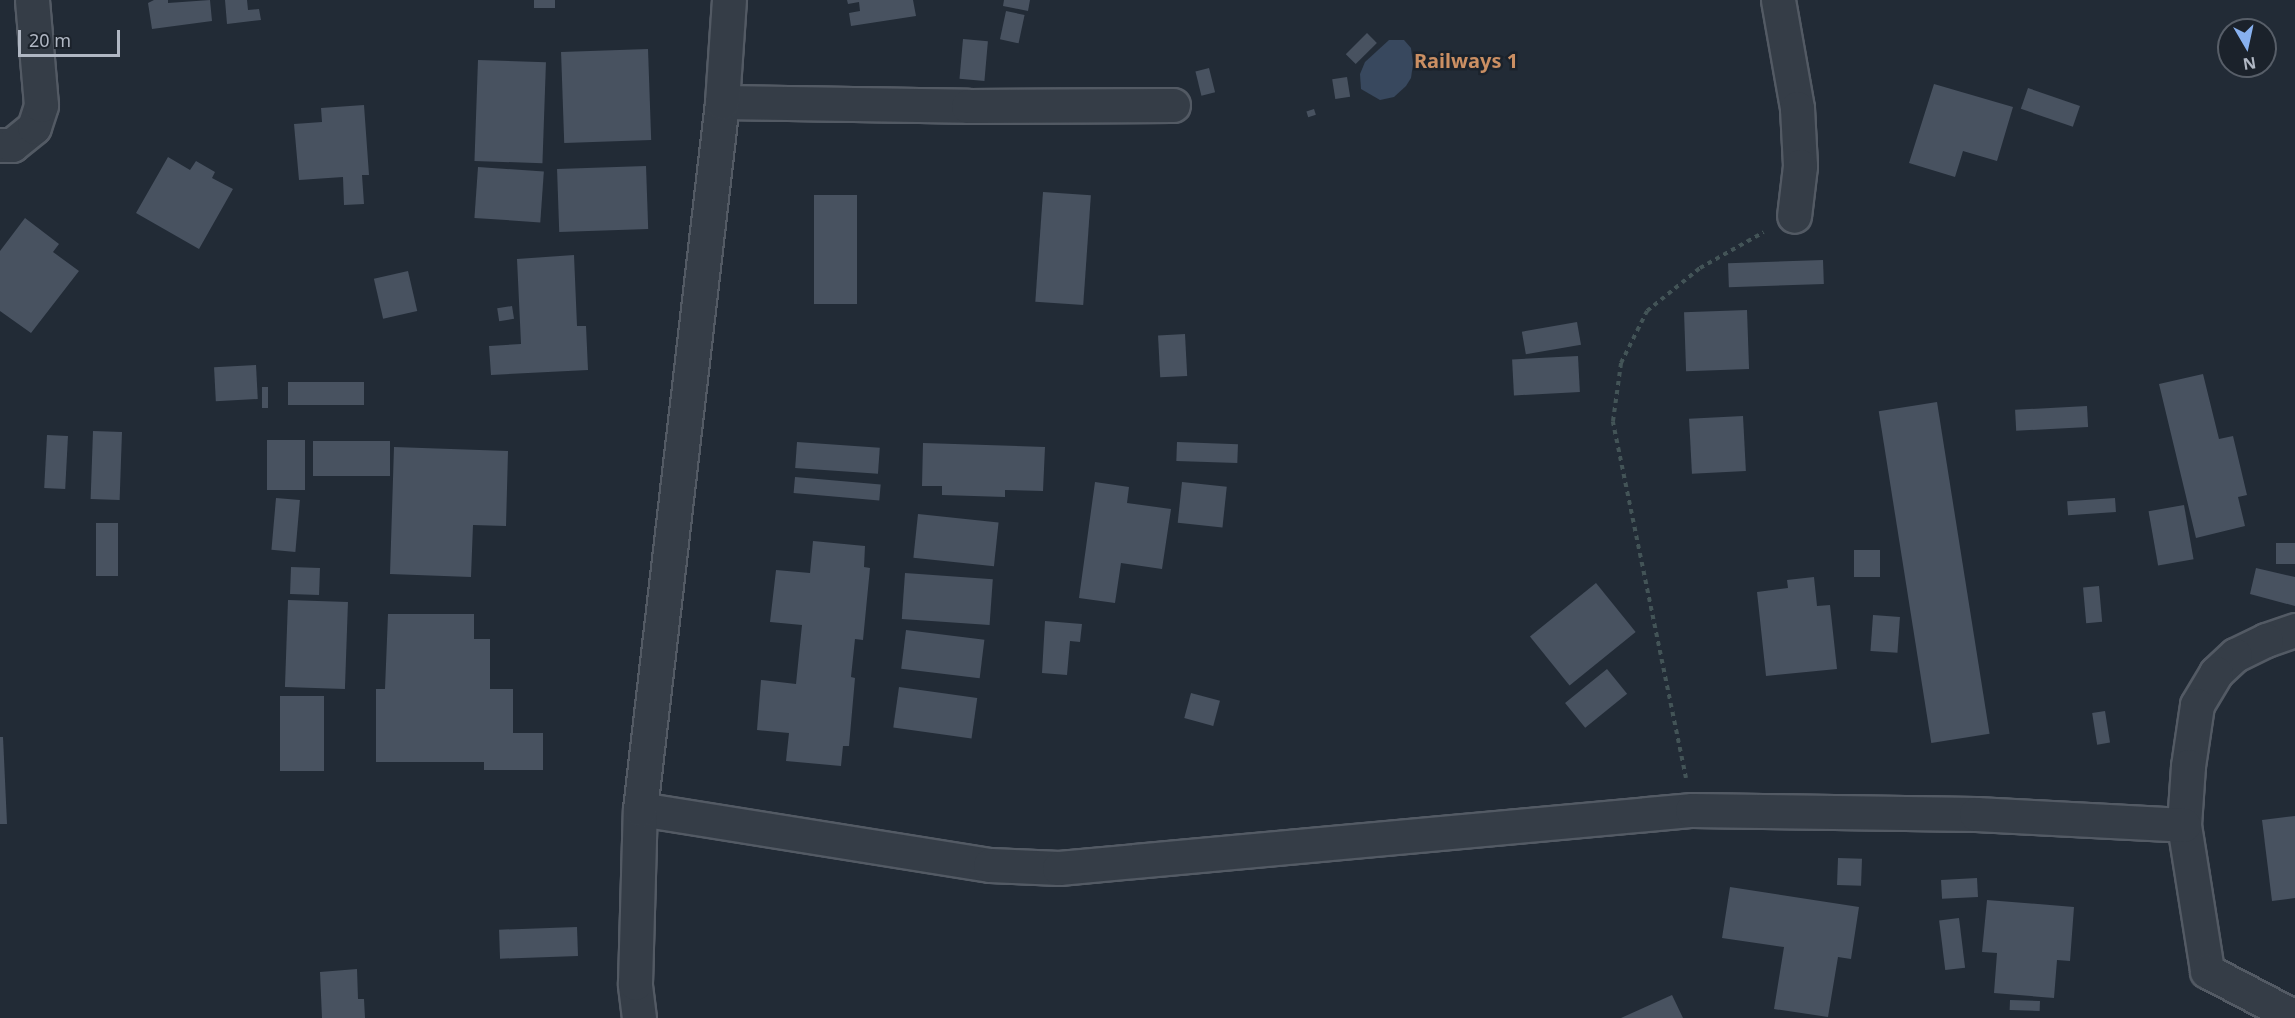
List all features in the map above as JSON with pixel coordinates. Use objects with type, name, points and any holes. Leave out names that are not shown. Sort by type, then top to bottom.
[{"type":"street","points":[[0,145],[12,145],[34,128],[40,105],[32,0]]},
{"type":"street","points":[[639,1018],[635,983],[640,809],[722,102],[729,0]]},
{"type":"street","points":[[1778,0],[1797,108],[1800,166],[1794,216]]},
{"type":"street","points":[[722,102],[968,106],[1173,105]]},
{"type":"street","points":[[2295,630],[2266,640],[2235,655],[2216,673],[2197,705],[2188,766],[2184,825],[2208,971],[2295,1017]]},
{"type":"street","points":[[640,809],[946,859],[990,865],[1059,868],[1692,810],[1976,814],[2184,825]]},
{"type":"path","points":[[1692,810],[1613,421],[1621,363],[1647,311],[1700,268],[1794,216]]},
{"type":"water","points":[[1389,40],[1404,40],[1411,48],[1413,64],[1411,78],[1394,97],[1380,100],[1361,89],[1360,74],[1365,62]]},
{"type":"building","points":[[154,0],[168,0],[168,3],[210,0],[212,21],[152,29],[148,3]]},
{"type":"building","points":[[225,0],[247,0],[248,10],[259,9],[261,20],[227,24]]},
{"type":"building","points":[[534,0],[555,0],[555,8],[534,8]]},
{"type":"building","points":[[847,0],[913,0],[916,16],[851,26],[849,13],[860,11],[859,2],[848,4]]},
{"type":"building","points":[[1004,0],[1030,0],[1028,11],[1003,6]]},
{"type":"building","points":[[1006,11],[1025,15],[1019,43],[1000,39]]},
{"type":"building","points":[[1367,33],[1377,43],[1356,64],[1346,54]]},
{"type":"building","points":[[963,39],[988,41],[984,81],[960,79]]},
{"type":"building","points":[[648,49],[651,140],[564,143],[561,52]]},
{"type":"building","points":[[478,60],[546,62],[542,163],[474,161]]},
{"type":"building","points":[[1209,68],[1215,92],[1201,96],[1195,71]]},
{"type":"building","points":[[1347,77],[1350,97],[1335,99],[1332,79]]},
{"type":"building","points":[[1934,84],[2013,107],[1997,161],[1963,151],[1955,177],[1909,163]]},
{"type":"building","points":[[2028,88],[2080,106],[2073,127],[2021,109]]},
{"type":"building","points":[[364,105],[369,175],[362,175],[364,204],[344,205],[343,177],[299,180],[294,124],[322,122],[321,108]]},
{"type":"building","points":[[1314,109],[1316,115],[1308,117],[1306,111]]},
{"type":"building","points":[[168,157],[190,170],[196,161],[215,172],[212,178],[233,189],[199,249],[136,213]]},
{"type":"building","points":[[646,166],[648,229],[559,232],[557,169]]},
{"type":"building","points":[[478,167],[544,172],[540,222],[474,218]]},
{"type":"building","points":[[1043,192],[1091,195],[1083,305],[1035,302]]},
{"type":"building","points":[[814,195],[857,195],[857,304],[814,304]]},
{"type":"building","points":[[25,218],[59,244],[53,252],[79,271],[31,333],[0,311],[0,251]]},
{"type":"building","points":[[574,255],[577,326],[586,326],[588,370],[491,375],[489,346],[521,344],[517,259]]},
{"type":"building","points":[[1823,260],[1824,284],[1729,287],[1728,263]]},
{"type":"building","points":[[408,271],[417,311],[383,319],[374,279]]},
{"type":"building","points":[[512,306],[514,319],[499,321],[497,308]]},
{"type":"building","points":[[1747,310],[1749,369],[1686,371],[1684,312]]},
{"type":"building","points":[[1577,322],[1581,345],[1526,354],[1522,332]]},
{"type":"building","points":[[1185,334],[1187,376],[1160,377],[1158,335]]},
{"type":"building","points":[[1578,356],[1580,392],[1514,395],[1512,359]]},
{"type":"building","points":[[256,365],[258,399],[216,401],[214,367]]},
{"type":"building","points":[[2203,374],[2219,439],[2233,436],[2247,495],[2238,497],[2245,526],[2196,538],[2159,384]]},
{"type":"building","points":[[288,382],[364,382],[364,405],[288,405]]},
{"type":"building","points":[[262,387],[268,387],[268,408],[262,408]]},
{"type":"building","points":[[1937,402],[1990,734],[1931,743],[1879,411]]},
{"type":"building","points":[[2087,406],[2088,427],[2016,431],[2015,410]]},
{"type":"building","points":[[1743,416],[1746,471],[1692,474],[1689,419]]},
{"type":"building","points":[[93,431],[122,432],[120,500],[91,499]]},
{"type":"building","points":[[47,435],[68,436],[65,489],[44,488]]},
{"type":"building","points":[[267,440],[305,440],[305,490],[267,490]]},
{"type":"building","points":[[313,441],[390,441],[390,476],[313,476]]},
{"type":"building","points":[[797,442],[880,448],[878,474],[795,468]]},
{"type":"building","points":[[1177,442],[1238,444],[1237,463],[1176,461]]},
{"type":"building","points":[[923,443],[1045,447],[1043,491],[1005,490],[1005,497],[942,495],[942,486],[922,486]]},
{"type":"building","points":[[394,447],[508,451],[506,526],[473,525],[471,577],[390,574]]},
{"type":"building","points":[[795,477],[881,484],[879,500],[794,493]]},
{"type":"building","points":[[1095,482],[1129,487],[1127,503],[1171,509],[1162,569],[1121,563],[1115,603],[1079,598]]},
{"type":"building","points":[[1182,482],[1227,487],[1222,527],[1178,523]]},
{"type":"building","points":[[276,498],[300,500],[295,552],[271,550]]},
{"type":"building","points":[[2115,498],[2116,512],[2068,515],[2067,501]]},
{"type":"building","points":[[2184,505],[2194,559],[2158,565],[2149,511]]},
{"type":"building","points":[[918,514],[999,522],[994,566],[913,558]]},
{"type":"building","points":[[96,523],[118,523],[118,576],[96,576]]},
{"type":"building","points":[[813,541],[865,546],[864,567],[870,568],[863,640],[855,639],[851,677],[855,678],[849,746],[843,746],[841,766],[786,761],[789,733],[757,730],[761,680],[796,684],[802,625],[770,622],[776,570],[810,573]]},
{"type":"building","points":[[2276,543],[2295,543],[2295,564],[2276,564]]},
{"type":"building","points":[[1854,550],[1880,550],[1880,577],[1854,577]]},
{"type":"building","points":[[291,567],[320,568],[319,595],[290,594]]},
{"type":"building","points":[[2256,568],[2295,577],[2295,606],[2250,594]]},
{"type":"building","points":[[905,573],[993,579],[990,625],[902,619]]},
{"type":"building","points":[[1814,577],[1817,606],[1830,605],[1837,669],[1766,676],[1757,592],[1788,588],[1787,580]]},
{"type":"building","points":[[1596,583],[1636,632],[1570,685],[1530,636]]},
{"type":"building","points":[[2099,586],[2102,622],[2086,623],[2083,587]]},
{"type":"building","points":[[288,600],[348,602],[345,689],[285,687]]},
{"type":"building","points":[[388,614],[474,614],[474,639],[490,639],[490,689],[513,689],[513,733],[543,733],[543,770],[484,770],[484,762],[376,762],[376,689],[385,689]]},
{"type":"building","points":[[1873,615],[1900,617],[1897,653],[1870,651]]},
{"type":"building","points":[[1045,621],[1082,624],[1080,642],[1070,641],[1067,675],[1042,673]]},
{"type":"building","points":[[906,630],[984,640],[980,678],[901,669]]},
{"type":"building","points":[[1607,669],[1627,694],[1585,728],[1565,703]]},
{"type":"building","points":[[899,687],[977,698],[972,739],[893,728]]},
{"type":"building","points":[[1191,693],[1220,701],[1213,726],[1184,718]]},
{"type":"building","points":[[280,696],[324,696],[324,771],[280,771]]},
{"type":"building","points":[[2105,711],[2110,743],[2097,745],[2092,713]]},
{"type":"building","points":[[0,737],[3,737],[7,824],[0,824]]},
{"type":"building","points":[[2295,816],[2295,898],[2272,901],[2262,820]]},
{"type":"building","points":[[1838,858],[1862,859],[1861,886],[1837,885]]},
{"type":"building","points":[[1977,878],[1978,897],[1942,899],[1941,880]]},
{"type":"building","points":[[1730,887],[1859,907],[1851,959],[1838,957],[1828,1017],[1774,1009],[1784,947],[1722,938]]},
{"type":"building","points":[[1987,900],[2074,907],[2070,961],[2057,960],[2054,998],[1994,993],[1997,953],[1982,952]]},
{"type":"building","points":[[1959,918],[1965,968],[1945,970],[1939,920]]},
{"type":"building","points":[[577,927],[578,956],[500,959],[499,930]]},
{"type":"building","points":[[357,969],[358,999],[364,999],[365,1018],[322,1018],[320,972]]},
{"type":"building","points":[[1672,995],[1683,1018],[1621,1018]]},
{"type":"building","points":[[2010,1000],[2040,1001],[2040,1011],[2010,1010]]},
{"type":"district","name":"Railways 1","points":[[1466,60]]}]
